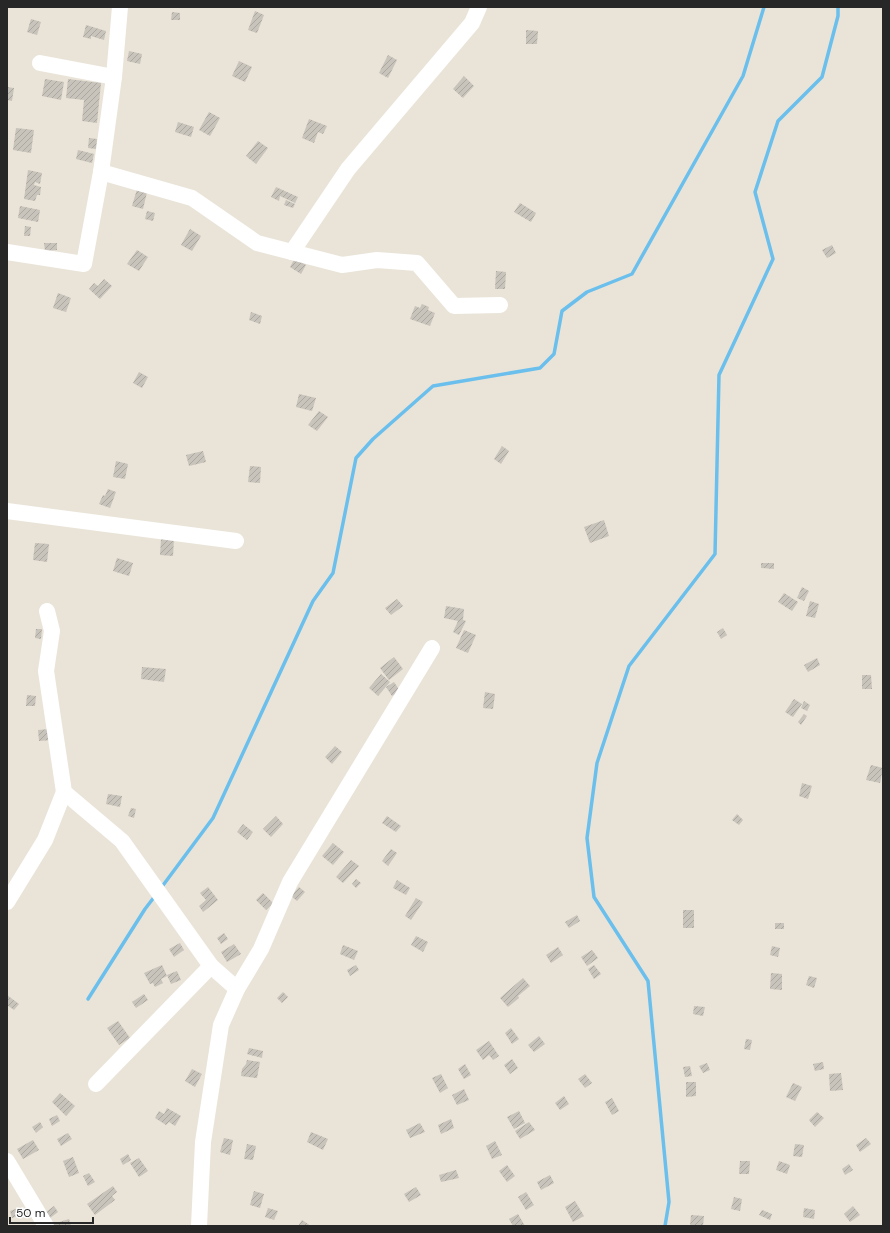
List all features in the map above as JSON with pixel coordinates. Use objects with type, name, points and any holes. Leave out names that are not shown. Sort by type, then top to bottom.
[{"type":"street","points":[[7,252],[84,264],[101,172],[114,78],[120,7]]},
{"type":"street","points":[[292,252],[348,169],[472,23],[479,7]]},
{"type":"street","points":[[40,63],[114,78]]},
{"type":"street","points":[[101,172],[192,198],[257,243],[342,265],[377,260],[417,263],[454,306],[500,305]]},
{"type":"street","points":[[7,511],[236,541]]},
{"type":"street","points":[[7,902],[45,840],[64,792],[46,671],[52,631],[47,611]]},
{"type":"street","points":[[199,1226],[203,1142],[221,1025],[237,990],[261,949],[290,882],[432,648]]},
{"type":"street","points":[[64,792],[122,842],[211,966],[237,990]]},
{"type":"street","points":[[96,1084],[211,966]]},
{"type":"street","points":[[7,1161],[46,1226]]},
{"type":"building","points":[[255,11],[264,15],[257,33],[248,30]]},
{"type":"building","points":[[172,12],[180,13],[180,20],[171,20]]},
{"type":"building","points":[[31,19],[41,22],[37,35],[27,32]]},
{"type":"building","points":[[86,25],[106,31],[104,40],[91,36],[91,39],[83,37]]},
{"type":"building","points":[[526,30],[538,31],[537,44],[526,44]]},
{"type":"building","points":[[129,51],[142,54],[140,64],[127,61]]},
{"type":"building","points":[[388,55],[397,60],[388,78],[379,73]]},
{"type":"building","points":[[239,61],[252,67],[245,82],[232,76]]},
{"type":"building","points":[[464,76],[474,86],[463,98],[453,89]]},
{"type":"building","points":[[45,79],[64,82],[61,100],[42,96]]},
{"type":"building","points":[[68,79],[101,83],[97,123],[82,121],[84,100],[66,98]]},
{"type":"building","points":[[7,87],[14,88],[12,101],[7,100]]},
{"type":"building","points":[[209,112],[220,118],[210,136],[199,130]]},
{"type":"building","points":[[309,119],[327,126],[323,134],[318,132],[314,143],[302,138]]},
{"type":"building","points":[[178,122],[194,127],[191,137],[175,132]]},
{"type":"building","points":[[16,128],[34,130],[31,153],[13,150]]},
{"type":"building","points":[[89,138],[97,139],[96,149],[88,148]]},
{"type":"building","points":[[258,141],[268,148],[256,164],[246,156]]},
{"type":"building","points":[[78,150],[94,154],[92,163],[76,159]]},
{"type":"building","points":[[28,170],[42,173],[40,184],[35,182],[34,185],[41,187],[40,195],[37,195],[35,201],[24,199]]},
{"type":"building","points":[[138,186],[148,188],[143,209],[132,206]]},
{"type":"building","points":[[276,187],[298,197],[295,203],[280,196],[279,201],[271,197]]},
{"type":"building","points":[[286,200],[295,204],[293,208],[284,205]]},
{"type":"building","points":[[520,203],[536,213],[531,222],[514,212]]},
{"type":"building","points":[[20,206],[40,210],[38,222],[18,218]]},
{"type":"building","points":[[147,211],[155,213],[153,221],[145,219]]},
{"type":"building","points":[[25,226],[31,227],[30,236],[24,236]]},
{"type":"building","points":[[190,229],[201,236],[192,251],[181,245]]},
{"type":"building","points":[[44,243],[57,243],[57,250],[45,251]]},
{"type":"building","points":[[832,245],[836,253],[827,258],[822,250]]},
{"type":"building","points":[[137,250],[148,257],[139,271],[127,264]]},
{"type":"building","points":[[295,258],[306,265],[301,274],[290,267]]},
{"type":"building","points":[[496,271],[506,272],[505,289],[495,289]]},
{"type":"building","points":[[104,279],[112,286],[100,299],[89,289],[94,283],[98,286]]},
{"type":"building","points":[[58,293],[71,298],[66,312],[53,308]]},
{"type":"building","points":[[422,304],[429,307],[428,310],[435,313],[430,326],[410,319],[415,306],[420,308]]},
{"type":"building","points":[[251,312],[262,316],[260,324],[249,320]]},
{"type":"building","points":[[139,372],[148,377],[142,388],[133,383]]},
{"type":"building","points":[[299,394],[316,398],[312,411],[296,407]]},
{"type":"building","points":[[319,411],[328,417],[317,431],[308,425]]},
{"type":"building","points":[[502,446],[509,451],[501,464],[494,459]]},
{"type":"building","points":[[203,451],[206,462],[189,466],[186,455]]},
{"type":"building","points":[[116,461],[128,464],[125,479],[113,477]]},
{"type":"building","points":[[250,466],[261,467],[260,483],[248,482]]},
{"type":"building","points":[[108,489],[116,492],[110,508],[99,504],[103,495],[105,496]]},
{"type":"building","points":[[604,520],[609,536],[590,543],[584,527]]},
{"type":"building","points":[[161,539],[174,539],[173,556],[160,555]]},
{"type":"building","points":[[35,543],[49,544],[47,562],[33,560]]},
{"type":"building","points":[[117,558],[133,563],[129,576],[113,571]]},
{"type":"building","points":[[761,563],[774,563],[774,569],[761,568]]},
{"type":"building","points":[[802,587],[809,591],[804,601],[797,598]]},
{"type":"building","points":[[784,593],[798,602],[792,611],[778,602]]},
{"type":"building","points":[[397,599],[403,606],[391,615],[385,608]]},
{"type":"building","points":[[810,601],[819,604],[815,618],[806,616]]},
{"type":"building","points":[[446,606],[464,609],[463,620],[466,621],[459,635],[453,632],[458,621],[444,618]]},
{"type":"building","points":[[723,628],[727,635],[721,639],[717,632]]},
{"type":"building","points":[[36,629],[42,629],[41,639],[35,638]]},
{"type":"building","points":[[464,630],[476,635],[468,653],[456,648]]},
{"type":"building","points":[[394,657],[403,669],[389,680],[380,668]]},
{"type":"building","points":[[817,658],[820,665],[808,672],[804,665]]},
{"type":"building","points":[[142,667],[166,669],[164,682],[141,679]]},
{"type":"building","points":[[381,674],[390,682],[378,696],[369,688]]},
{"type":"building","points":[[862,675],[871,675],[872,689],[862,689]]},
{"type":"building","points":[[394,682],[400,691],[392,696],[386,687]]},
{"type":"building","points":[[485,692],[495,694],[493,709],[483,708]]},
{"type":"building","points":[[27,695],[36,696],[35,706],[26,706]]},
{"type":"building","points":[[794,699],[802,704],[793,717],[785,712]]},
{"type":"building","points":[[804,701],[810,705],[807,711],[801,708]]},
{"type":"building","points":[[804,714],[807,716],[801,725],[798,722]]},
{"type":"building","points":[[50,729],[52,740],[39,741],[38,730]]},
{"type":"building","points":[[335,746],[342,752],[332,764],[325,757]]},
{"type":"building","points":[[871,765],[883,768],[880,783],[866,780]]},
{"type":"building","points":[[802,783],[812,786],[808,799],[799,796]]},
{"type":"building","points":[[108,794],[122,796],[120,807],[106,804]]},
{"type":"building","points":[[131,808],[136,809],[134,818],[128,816]]},
{"type":"building","points":[[737,814],[743,820],[739,825],[732,820]]},
{"type":"building","points":[[276,816],[283,824],[271,837],[263,829]]},
{"type":"building","points":[[387,816],[401,826],[396,832],[382,823]]},
{"type":"building","points":[[243,824],[253,832],[247,840],[237,832]]},
{"type":"building","points":[[333,843],[344,852],[333,865],[322,856]]},
{"type":"building","points":[[391,849],[397,853],[388,866],[382,861]]},
{"type":"building","points":[[351,860],[359,866],[343,883],[336,877]]},
{"type":"building","points":[[356,879],[361,883],[356,888],[352,884]]},
{"type":"building","points":[[397,880],[410,888],[406,895],[393,888]]},
{"type":"building","points":[[208,887],[218,900],[203,912],[199,906],[206,900],[200,893]]},
{"type":"building","points":[[299,887],[305,892],[297,901],[291,896]]},
{"type":"building","points":[[263,893],[273,903],[266,910],[256,900]]},
{"type":"building","points":[[416,898],[423,902],[411,920],[405,916]]},
{"type":"building","points":[[683,910],[694,910],[694,928],[683,928]]},
{"type":"building","points":[[577,915],[580,921],[569,928],[565,922]]},
{"type":"building","points":[[775,923],[784,923],[784,929],[775,929]]},
{"type":"building","points":[[224,933],[228,939],[221,944],[217,938]]},
{"type":"building","points":[[416,936],[428,942],[423,952],[411,945]]},
{"type":"building","points":[[180,943],[184,950],[174,957],[169,949]]},
{"type":"building","points":[[234,944],[241,954],[227,962],[221,952]]},
{"type":"building","points":[[343,945],[358,951],[354,960],[340,954]]},
{"type":"building","points":[[772,946],[780,948],[778,957],[770,955]]},
{"type":"building","points":[[558,947],[563,955],[551,963],[546,955]]},
{"type":"building","points":[[592,950],[598,958],[587,966],[581,957]]},
{"type":"building","points":[[162,965],[167,976],[161,979],[163,983],[155,987],[153,983],[150,984],[144,973]]},
{"type":"building","points":[[356,965],[359,970],[350,976],[347,970]]},
{"type":"building","points":[[594,965],[601,974],[594,979],[588,969]]},
{"type":"building","points":[[177,971],[181,980],[171,984],[167,975]]},
{"type":"building","points":[[771,973],[782,974],[782,990],[770,989]]},
{"type":"building","points":[[809,976],[817,978],[814,988],[806,985]]},
{"type":"building","points":[[523,978],[530,986],[508,1007],[500,998]]},
{"type":"building","points":[[283,992],[288,997],[282,1003],[277,998]]},
{"type":"building","points":[[144,994],[148,1000],[136,1008],[132,1002]]},
{"type":"building","points":[[7,995],[19,1004],[14,1010],[7,1005]]},
{"type":"building","points":[[694,1006],[705,1007],[703,1016],[693,1014]]},
{"type":"building","points":[[118,1021],[130,1038],[119,1045],[107,1028]]},
{"type":"building","points":[[511,1028],[519,1039],[512,1044],[505,1033]]},
{"type":"building","points":[[539,1036],[545,1044],[534,1052],[528,1045]]},
{"type":"building","points":[[746,1039],[752,1040],[750,1050],[744,1049]]},
{"type":"building","points":[[489,1041],[499,1056],[493,1060],[489,1055],[483,1060],[476,1050]]},
{"type":"building","points":[[249,1048],[263,1051],[262,1058],[247,1054]]},
{"type":"building","points":[[512,1059],[518,1068],[510,1074],[504,1065]]},
{"type":"building","points":[[247,1060],[260,1062],[257,1078],[241,1076],[242,1069]]},
{"type":"building","points":[[823,1062],[824,1069],[815,1071],[813,1064]]},
{"type":"building","points":[[707,1063],[710,1070],[703,1073],[699,1066]]},
{"type":"building","points":[[465,1064],[471,1075],[464,1079],[458,1069]]},
{"type":"building","points":[[690,1066],[692,1076],[685,1077],[683,1067]]},
{"type":"building","points":[[192,1069],[202,1074],[195,1087],[185,1081]]},
{"type":"building","points":[[841,1073],[843,1090],[830,1091],[829,1074]]},
{"type":"building","points":[[441,1074],[448,1088],[440,1093],[432,1078]]},
{"type":"building","points":[[585,1074],[592,1083],[585,1088],[578,1079]]},
{"type":"building","points":[[686,1082],[696,1082],[696,1096],[686,1097]]},
{"type":"building","points":[[793,1083],[802,1087],[795,1101],[786,1097]]},
{"type":"building","points":[[464,1089],[469,1100],[457,1105],[452,1095]]},
{"type":"building","points":[[60,1093],[75,1106],[66,1116],[52,1102]]},
{"type":"building","points":[[564,1096],[569,1104],[560,1110],[555,1103]]},
{"type":"building","points":[[612,1098],[619,1111],[612,1115],[605,1102]]},
{"type":"building","points":[[167,1108],[181,1116],[175,1126],[169,1122],[166,1125],[155,1118],[159,1111],[164,1114]]},
{"type":"building","points":[[519,1111],[525,1123],[514,1129],[507,1117]]},
{"type":"building","points":[[817,1112],[824,1118],[815,1127],[809,1120]]},
{"type":"building","points":[[57,1115],[60,1121],[52,1126],[49,1119]]},
{"type":"building","points":[[451,1119],[454,1128],[441,1134],[438,1125]]},
{"type":"building","points":[[40,1122],[43,1127],[36,1133],[32,1127]]},
{"type":"building","points":[[529,1122],[535,1130],[520,1139],[515,1131]]},
{"type":"building","points":[[420,1123],[425,1132],[410,1138],[406,1130]]},
{"type":"building","points":[[311,1132],[328,1139],[323,1150],[307,1142]]},
{"type":"building","points":[[68,1133],[72,1139],[61,1146],[57,1139]]},
{"type":"building","points":[[224,1138],[233,1140],[230,1155],[220,1152]]},
{"type":"building","points":[[866,1138],[871,1144],[860,1152],[856,1145]]},
{"type":"building","points":[[33,1140],[39,1150],[23,1159],[17,1149]]},
{"type":"building","points":[[495,1141],[502,1155],[492,1159],[486,1146]]},
{"type":"building","points":[[247,1144],[256,1146],[253,1160],[244,1159]]},
{"type":"building","points":[[795,1144],[804,1145],[802,1157],[793,1156]]},
{"type":"building","points":[[128,1154],[131,1160],[123,1165],[120,1159]]},
{"type":"building","points":[[73,1157],[79,1173],[69,1177],[63,1161]]},
{"type":"building","points":[[139,1158],[148,1171],[139,1177],[130,1163]]},
{"type":"building","points":[[740,1161],[750,1161],[749,1174],[739,1174]]},
{"type":"building","points":[[779,1161],[790,1165],[787,1174],[776,1170]]},
{"type":"building","points":[[849,1164],[853,1170],[845,1175],[842,1169]]},
{"type":"building","points":[[507,1165],[515,1176],[507,1182],[499,1171]]},
{"type":"building","points":[[456,1170],[459,1178],[441,1182],[439,1175]]},
{"type":"building","points":[[89,1173],[95,1182],[88,1186],[83,1176]]},
{"type":"building","points":[[550,1175],[554,1183],[541,1190],[537,1182]]},
{"type":"building","points":[[113,1186],[117,1192],[112,1196],[115,1200],[95,1215],[87,1204]]},
{"type":"building","points":[[416,1187],[421,1195],[409,1202],[404,1194]]},
{"type":"building","points":[[254,1191],[264,1194],[260,1208],[250,1205]]},
{"type":"building","points":[[526,1192],[534,1205],[526,1210],[518,1197]]},
{"type":"building","points":[[734,1197],[742,1199],[740,1211],[731,1209]]},
{"type":"building","points":[[575,1201],[584,1216],[573,1222],[565,1207]]},
{"type":"building","points":[[54,1206],[58,1212],[50,1218],[46,1212]]},
{"type":"building","points":[[853,1206],[860,1215],[850,1222],[844,1214]]},
{"type":"building","points":[[21,1207],[24,1214],[12,1218],[10,1211]]},
{"type":"building","points":[[268,1208],[278,1211],[274,1220],[265,1217]]},
{"type":"building","points":[[804,1208],[815,1210],[814,1219],[803,1217]]},
{"type":"building","points":[[762,1210],[772,1214],[770,1220],[759,1215]]},
{"type":"building","points":[[518,1214],[525,1226],[513,1226],[509,1219]]},
{"type":"building","points":[[691,1215],[704,1216],[703,1226],[690,1226]]},
{"type":"building","points":[[69,1219],[71,1226],[54,1226],[53,1224]]},
{"type":"building","points":[[302,1220],[311,1226],[298,1226]]},
{"type":"waterway","points":[[161,888],[213,818],[313,601],[333,573],[356,458],[373,439],[433,386],[540,368],[554,354],[562,311],[587,292],[632,274],[743,76],[764,7]]},
{"type":"waterway","points":[[665,1226],[669,1202],[648,981],[594,897],[587,838],[597,763],[629,666],[715,554],[719,375],[773,259],[755,192],[778,121],[822,77],[838,16],[838,7]]},
{"type":"waterway","points":[[88,999],[145,909],[155,896]]}]
